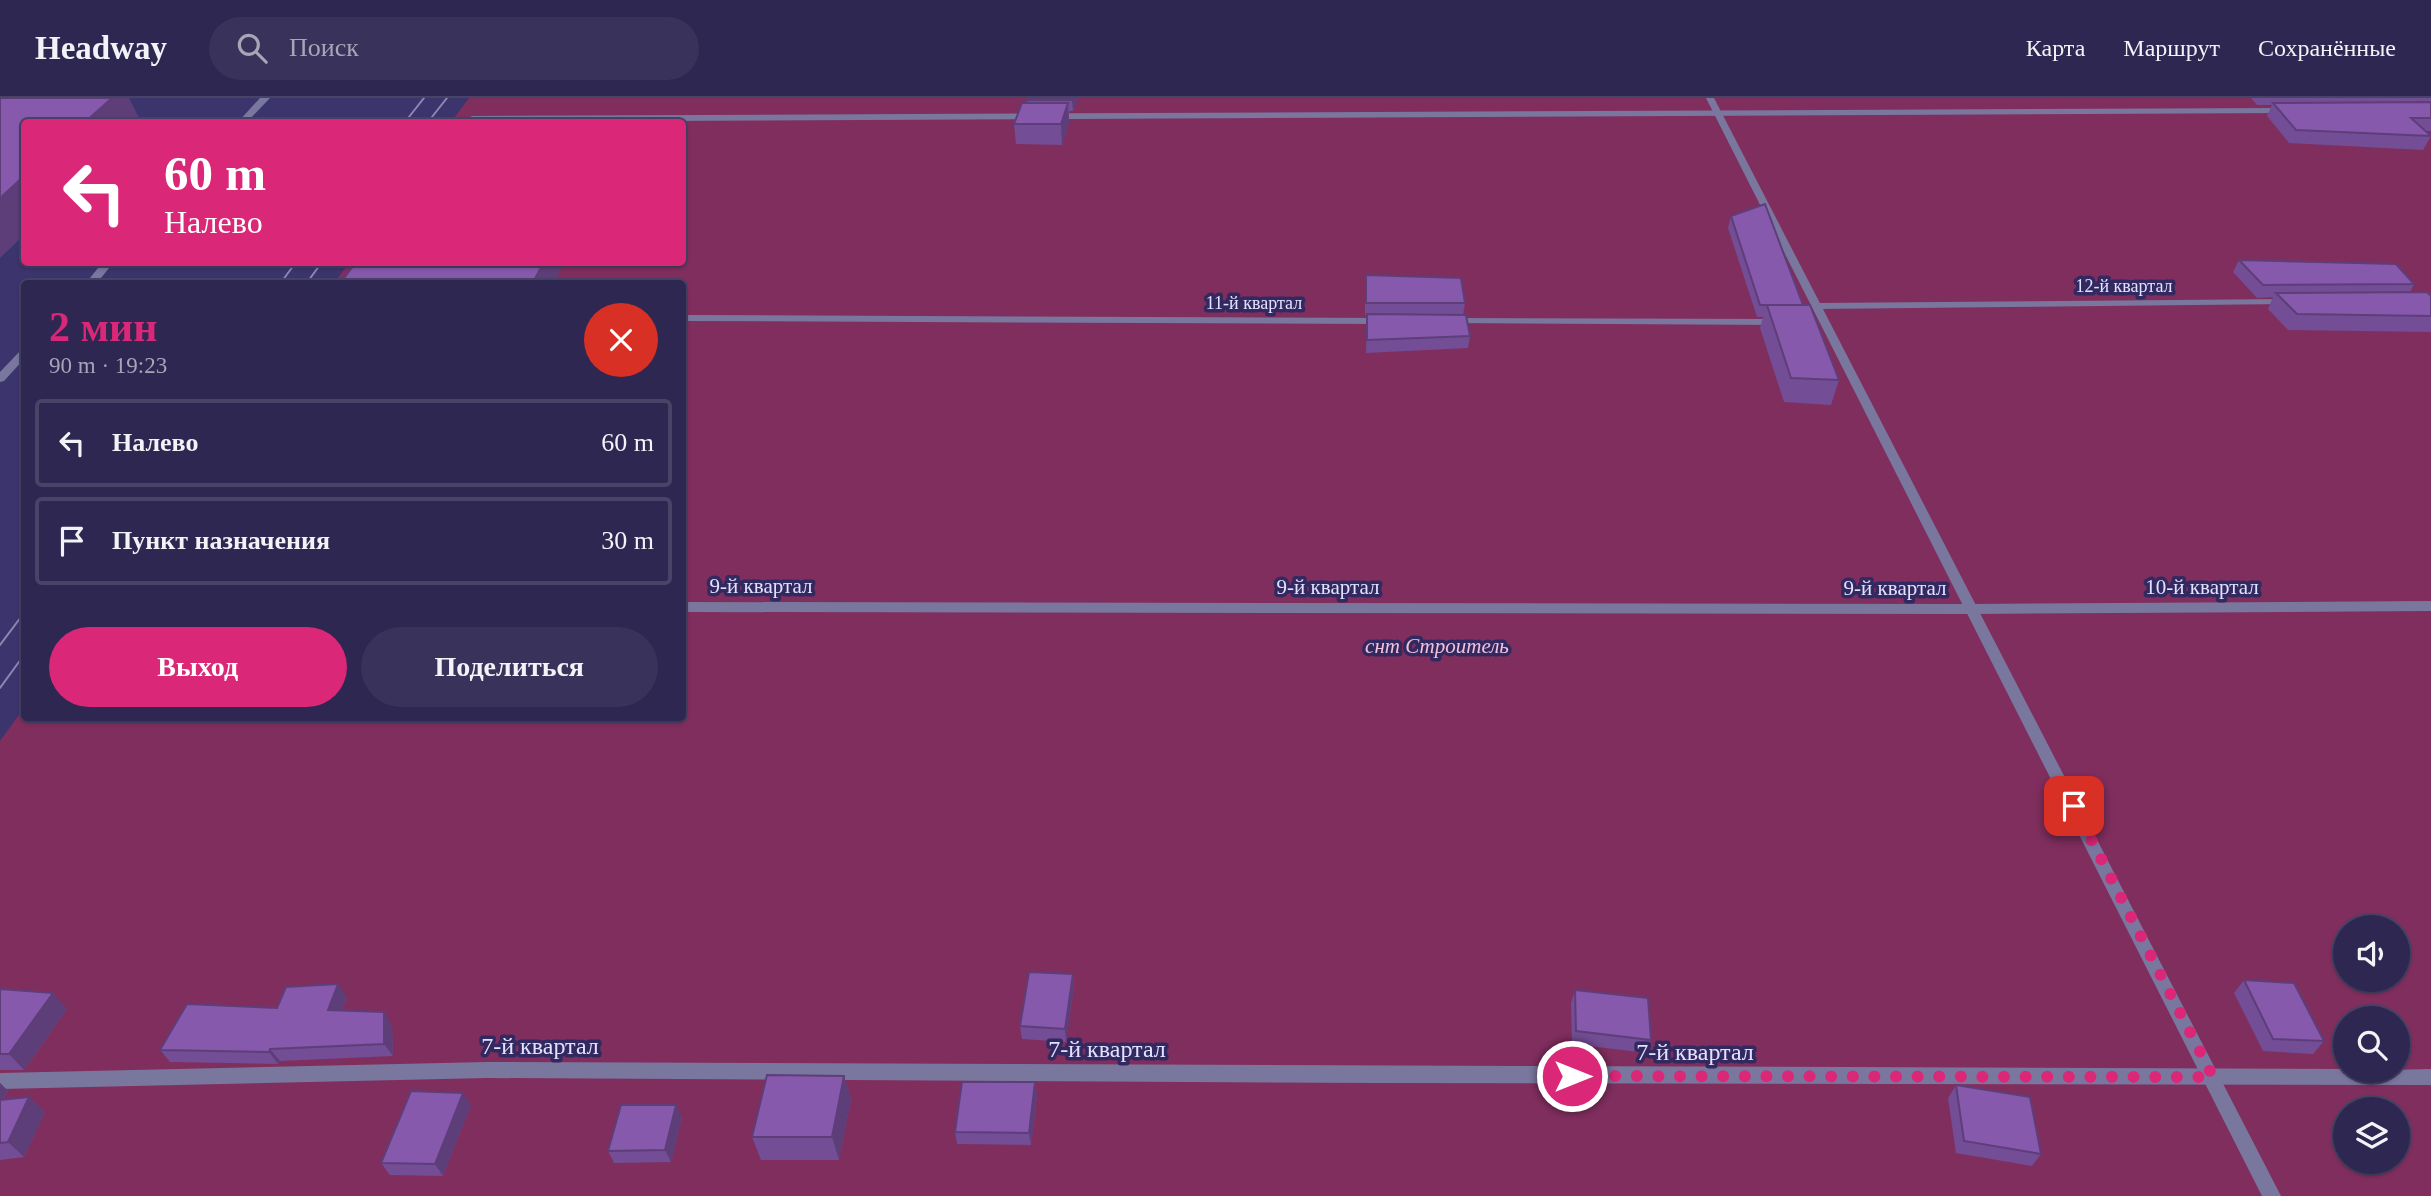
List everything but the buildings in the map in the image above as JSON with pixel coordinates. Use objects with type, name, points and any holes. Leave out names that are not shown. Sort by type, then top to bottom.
[{"type":"street","points":[[245,119],[265,98]]},
{"type":"street","points":[[1710,98],[1817,306],[1818,323],[1973,609],[2272,1196]]},
{"type":"street","points":[[472,119],[2292,111]]},
{"type":"street","points":[[93,280],[105,266]]},
{"type":"street","name":"12-й квартал","points":[[1817,306],[2297,302]]},
{"type":"street","name":"11-й квартал","points":[[686,318],[1393,321]]},
{"type":"street","points":[[1435,321],[1797,323]]},
{"type":"street","points":[[0,379],[21,356]]},
{"type":"street","name":"10-й квартал","points":[[1973,609],[2431,606]]},
{"type":"street","name":"9-й квартал","points":[[686,607],[1973,609]]},
{"type":"street","name":"7-й квартал","points":[[0,1081],[487,1070],[2431,1077]]},
{"type":"green space","name":"снт Строитель","points":[[469,98],[2431,98],[2431,1196],[0,1196],[0,741],[21,712],[21,721],[686,721],[686,280],[336,280],[347,266],[686,266],[686,119],[453,119]]},
{"type":"tram line","points":[[407,119],[424,98]]},
{"type":"tram line","points":[[430,119],[447,98]]},
{"type":"tram line","points":[[283,280],[293,266]]},
{"type":"tram line","points":[[309,280],[319,266]]},
{"type":"tram line","points":[[0,645],[21,617]]},
{"type":"tram line","points":[[0,688],[21,659]]},
{"type":"route","points":[[1572,1076],[2213,1077],[2074,806]]}]
